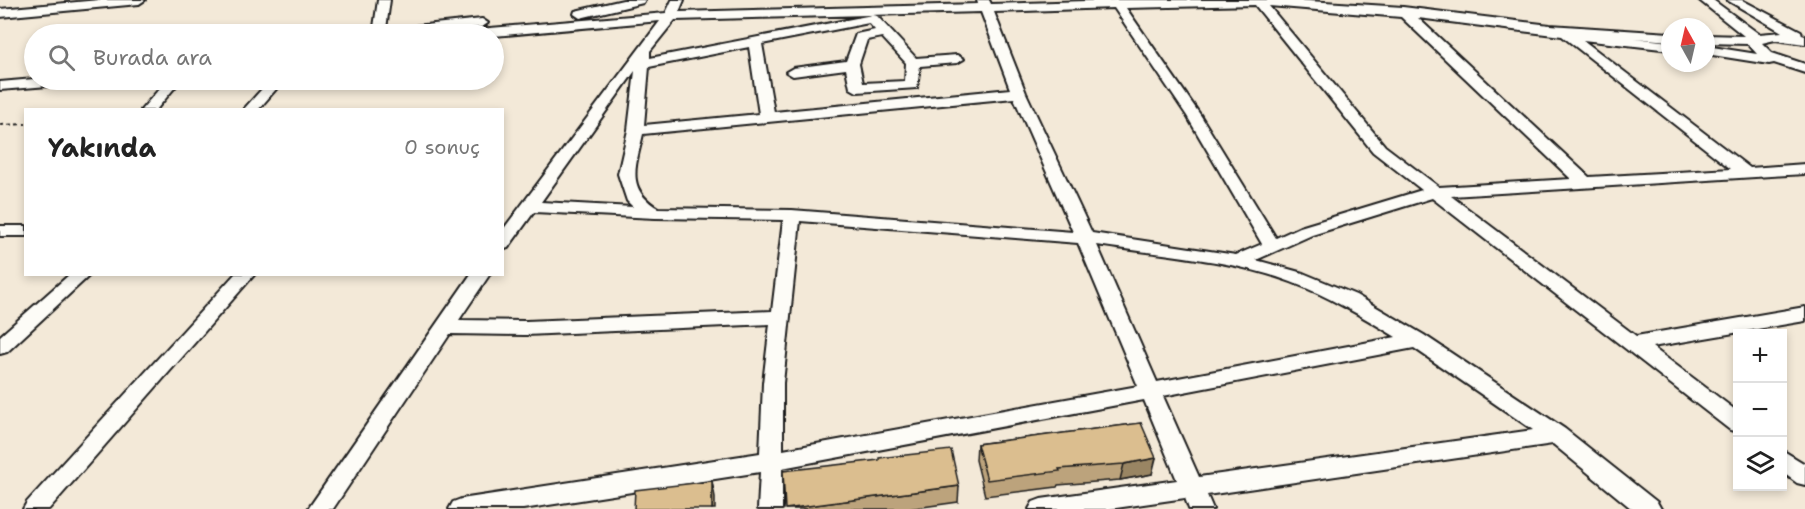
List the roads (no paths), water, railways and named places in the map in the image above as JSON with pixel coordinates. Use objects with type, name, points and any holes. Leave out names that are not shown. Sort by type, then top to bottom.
[{"type":"street","points":[[0,13],[139,0]]},
{"type":"street","points":[[380,24],[384,0]]},
{"type":"street","points":[[580,14],[639,0]]},
{"type":"street","points":[[504,241],[643,56],[671,16],[678,0]]},
{"type":"street","points":[[1394,0],[1585,183]]},
{"type":"street","points":[[1705,0],[1757,40]]},
{"type":"street","points":[[1733,0],[1805,40]]},
{"type":"street","points":[[504,31],[671,16],[921,9],[984,4],[1258,1],[1405,13],[1661,45]]},
{"type":"street","points":[[1258,1],[1379,149],[1733,421]]},
{"type":"street","points":[[984,4],[1019,93],[1085,238],[1201,509]]},
{"type":"street","points":[[1117,4],[1194,116],[1272,246]]},
{"type":"street","points":[[643,56],[755,42],[921,9]]},
{"type":"street","points":[[480,24],[580,14],[652,10],[671,16]]},
{"type":"street","points":[[873,19],[913,62],[912,85],[857,88],[852,64],[861,37],[885,32]]},
{"type":"street","points":[[1558,31],[1575,28],[1661,36]]},
{"type":"street","points":[[1558,31],[1747,173]]},
{"type":"street","points":[[1715,39],[1757,40],[1775,35],[1805,40]]},
{"type":"street","points":[[1757,40],[1755,44],[1758,50],[1779,62],[1801,70]]},
{"type":"street","points":[[755,42],[767,117]]},
{"type":"street","points":[[1715,51],[1779,62]]},
{"type":"street","points":[[643,56],[636,130],[626,174],[635,201],[655,213]]},
{"type":"street","points":[[913,62],[957,59]]},
{"type":"street","points":[[793,72],[852,64]]},
{"type":"street","points":[[0,74],[24,73]]},
{"type":"street","points":[[0,86],[24,84]]},
{"type":"street","points":[[150,108],[165,90]]},
{"type":"street","points":[[252,108],[268,90]]},
{"type":"street","points":[[636,130],[1019,93]]},
{"type":"street","points":[[1238,261],[1306,231],[1433,192],[1805,169]]},
{"type":"street","points":[[530,207],[655,213],[792,215],[1085,238],[1238,261],[1296,277],[1349,300],[1417,340],[1557,435],[1649,509]]},
{"type":"street","points":[[770,509],[769,461],[773,383],[792,215]]},
{"type":"street","points":[[0,231],[24,231]]},
{"type":"street","points":[[0,346],[80,276]]},
{"type":"street","points":[[36,509],[244,276]]},
{"type":"street","points":[[320,509],[480,276]]},
{"type":"street","points":[[1634,343],[1805,314]]},
{"type":"street","points":[[445,327],[526,328],[780,317]]},
{"type":"street","points":[[461,509],[769,461],[1417,340]]},
{"type":"street","points":[[1041,509],[1557,435]]},
{"type":"street","points":[[1787,463],[1805,476]]}]
